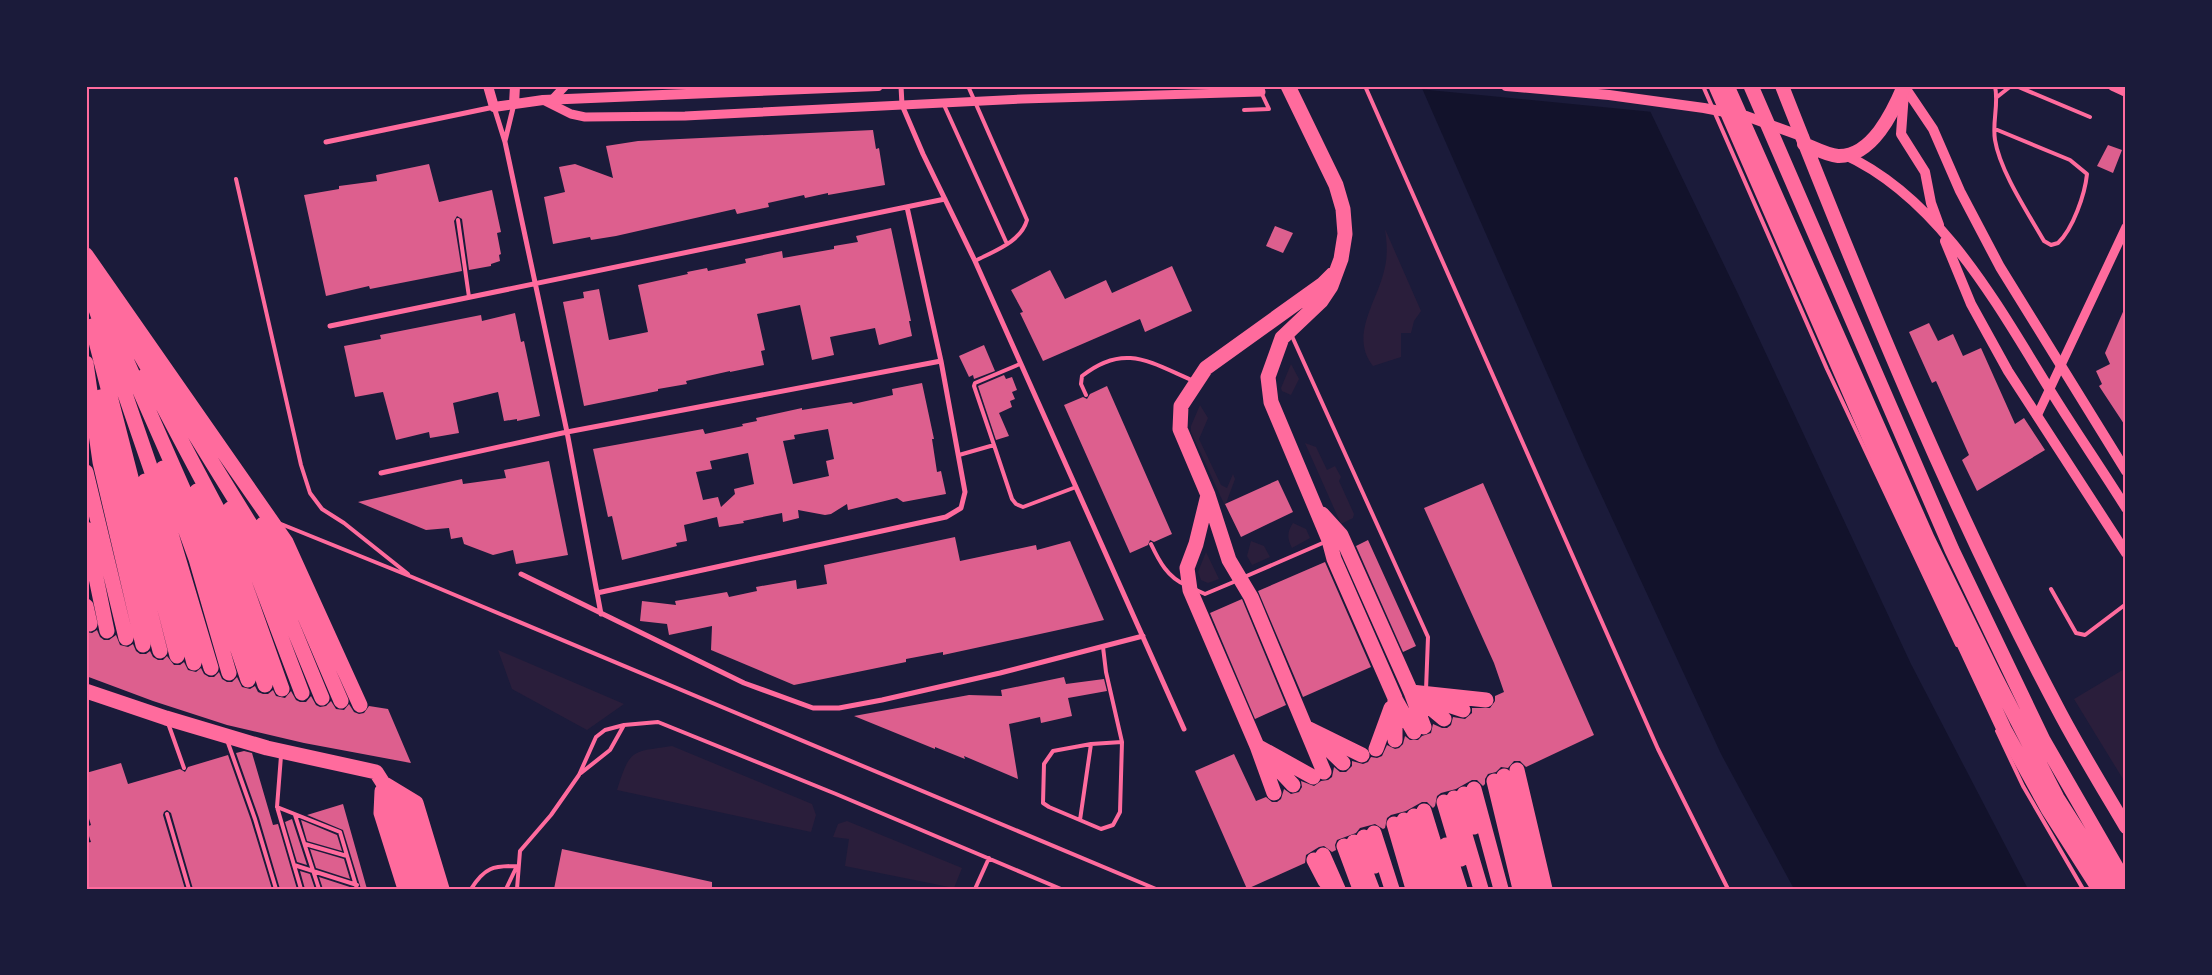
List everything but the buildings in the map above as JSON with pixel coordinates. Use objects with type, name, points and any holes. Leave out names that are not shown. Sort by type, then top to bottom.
[{"type":"highway","points":[[1288,86],[1336,185],[1343,210],[1345,234],[1342,259],[1331,286],[1321,302],[1282,338],[1268,377],[1271,402],[1315,506],[1335,537],[1390,736]]},
{"type":"highway","points":[[1716,86],[1895,496],[2004,729],[2048,809],[2099,889]]},
{"type":"highway","points":[[1727,86],[1927,538],[2057,798],[2115,889]]},
{"type":"highway","points":[[1751,86],[1956,558],[2042,740],[2126,884]]},
{"type":"highway","points":[[1782,86],[1867,298],[1979,553],[2058,711],[2126,827]]},
{"type":"highway","points":[[1804,144],[1837,156],[1850,154],[1868,144],[1891,115],[1904,86]]},
{"type":"highway","points":[[86,260],[205,507],[265,685]]},
{"type":"highway","points":[[86,260],[220,514],[282,688]]},
{"type":"highway","points":[[86,260],[237,521],[302,693]]},
{"type":"highway","points":[[86,260],[252,528],[322,698]]},
{"type":"highway","points":[[86,260],[271,528],[286,542],[360,705]]},
{"type":"highway","points":[[1307,728],[1241,579],[1229,560],[1208,495],[1180,429],[1181,406],[1206,368],[1323,284],[1338,270]]},
{"type":"highway","points":[[86,271],[188,500],[248,680]]},
{"type":"highway","points":[[86,275],[173,494],[196,559],[229,673]]},
{"type":"highway","points":[[86,282],[211,668]]},
{"type":"highway","points":[[86,290],[151,484],[194,663]]},
{"type":"highway","points":[[86,303],[177,656]]},
{"type":"highway","points":[[86,325],[107,465],[160,651]]},
{"type":"highway","points":[[86,362],[143,645]]},
{"type":"highway","points":[[86,472],[126,638]]},
{"type":"highway","points":[[1208,495],[1196,544],[1187,568],[1189,586],[1197,609],[1257,746]]},
{"type":"highway","points":[[271,528],[341,701]]},
{"type":"highway","points":[[86,529],[107,631]]},
{"type":"highway","points":[[1335,537],[1334,559],[1394,698],[1390,736]]},
{"type":"highway","points":[[86,606],[90,624]]},
{"type":"highway","points":[[93,689],[117,695],[165,713],[220,730],[306,751],[330,762],[351,766],[376,775],[416,803],[442,889]]},
{"type":"highway","points":[[1390,736],[1394,698]]},
{"type":"highway","points":[[1307,728],[1390,736]]},
{"type":"highway","points":[[1307,728],[1390,736]]},
{"type":"highway","points":[[1257,746],[1390,736]]},
{"type":"highway","points":[[1257,746],[1390,736]]},
{"type":"highway","points":[[324,747],[330,762]]},
{"type":"highway","points":[[345,751],[351,766]]},
{"type":"highway","points":[[365,755],[376,775],[417,889]]},
{"type":"highway","points":[[383,758],[376,775],[381,813],[405,889]]},
{"type":"highway","points":[[376,775],[404,806],[429,889]]},
{"type":"highway","points":[[1317,889],[1409,818]]},
{"type":"highway","points":[[1329,889],[1409,818]]},
{"type":"highway","points":[[1338,889],[1409,818]]},
{"type":"highway","points":[[1351,889],[1409,818]]},
{"type":"highway","points":[[1360,889],[1409,818]]},
{"type":"highway","points":[[1372,889],[1409,818]]},
{"type":"highway","points":[[1383,889],[1409,818]]},
{"type":"highway","points":[[1392,889],[1409,818]]},
{"type":"highway","points":[[1403,889],[1409,818]]},
{"type":"highway","points":[[1409,818],[1413,889]]},
{"type":"highway","points":[[1409,818],[1425,889]]},
{"type":"highway","points":[[1409,818],[1436,889]]},
{"type":"highway","points":[[1409,818],[1448,889]]},
{"type":"highway","points":[[1409,818],[1460,889]]},
{"type":"highway","points":[[1409,818],[1471,889]]},
{"type":"highway","points":[[1409,818],[1481,889]]},
{"type":"highway","points":[[1409,818],[1492,889]]},
{"type":"highway","points":[[1409,818],[1501,889]]},
{"type":"highway","points":[[1409,818],[1510,889]]},
{"type":"highway","points":[[1409,818],[1520,889]]},
{"type":"highway","points":[[1409,818],[1532,889]]},
{"type":"highway","points":[[1409,818],[1545,889]]},
{"type":"main road","points":[[488,86],[494,107],[548,100],[878,86]]},
{"type":"main road","points":[[514,86],[514,104]]},
{"type":"main road","points":[[1506,86],[1609,96],[1746,116],[1850,157],[1880,175],[1909,197],[1934,222],[1967,263],[2006,319],[2126,508]]},
{"type":"main road","points":[[1904,86],[1933,129],[1960,190],[2000,267],[2124,466]]},
{"type":"main road","points":[[1904,86],[1901,134],[1924,172],[1931,203],[1956,271],[1971,304],[2008,371],[2126,553]]},
{"type":"main road","points":[[2113,86],[2126,92]]},
{"type":"street","points":[[565,86],[548,100],[571,114],[585,117],[685,116],[902,104],[944,104],[975,101],[1237,92],[1260,89]]},
{"type":"street","points":[[901,86],[902,104],[923,154],[975,261],[1184,729]]},
{"type":"street","points":[[505,142],[514,104]]},
{"type":"street","points":[[326,142],[494,107],[505,142],[567,432],[601,614]]},
{"type":"street","points":[[330,326],[945,199]]},
{"type":"street","points":[[597,593],[946,517],[962,508],[965,492],[959,455],[941,361],[907,207]]},
{"type":"street","points":[[2037,416],[2062,367],[2126,227]]},
{"type":"street","points":[[381,473],[567,432],[941,361]]},
{"type":"street","points":[[521,574],[744,683],[813,708],[839,708],[882,700],[1000,673],[1143,636]]},
{"type":"lane","points":[[968,86],[1027,220],[1024,230],[1007,244],[975,261]]},
{"type":"lane","points":[[1365,86],[1658,749],[1728,889]]},
{"type":"lane","points":[[1703,86],[1826,369],[1960,653]]},
{"type":"lane","points":[[1995,86],[1997,97],[1995,129],[1995,140],[2000,158],[2044,241],[2051,245],[2058,243],[2069,228],[2086,187],[2087,174],[2070,160],[1995,129]]},
{"type":"lane","points":[[1997,97],[2010,86]]},
{"type":"lane","points":[[2016,86],[2090,117]]},
{"type":"lane","points":[[1244,110],[1269,109],[1260,89]]},
{"type":"lane","points":[[944,104],[1007,244]]},
{"type":"lane","points":[[236,179],[298,455],[310,493],[322,509],[344,523],[412,577]]},
{"type":"lane","points":[[458,220],[469,297]]},
{"type":"lane","points":[[1290,331],[1428,638],[1390,736]]},
{"type":"lane","points":[[1086,395],[1081,384],[1082,376],[1092,368],[1120,357],[1138,357],[1195,382]]},
{"type":"lane","points":[[1020,364],[975,383],[974,386],[1012,499],[1016,504],[1023,507],[1076,487]]},
{"type":"lane","points":[[959,455],[994,444]]},
{"type":"lane","points":[[271,528],[412,577],[1156,889]]},
{"type":"lane","points":[[1151,544],[1160,562],[1178,582],[1205,594],[1335,537]]},
{"type":"lane","points":[[2051,588],[2076,633],[2081,635],[2085,635],[2126,604]]},
{"type":"lane","points":[[1102,647],[1122,742],[1120,812],[1113,825],[1101,829],[1049,808],[1043,803],[1044,764],[1053,751],[1091,744],[1122,742]]},
{"type":"lane","points":[[165,713],[184,768]]},
{"type":"lane","points":[[516,889],[520,851],[550,815],[579,775],[596,737],[605,730],[624,725],[658,722],[836,794],[1061,889]]},
{"type":"lane","points":[[1994,724],[2023,786],[2083,889]]},
{"type":"lane","points":[[579,775],[610,750],[624,725]]},
{"type":"lane","points":[[220,730],[244,784],[276,889]]},
{"type":"lane","points":[[1080,820],[1091,744]]},
{"type":"lane","points":[[276,745],[277,807],[301,889]]},
{"type":"lane","points":[[277,807],[340,832],[357,887]]},
{"type":"lane","points":[[167,814],[189,889]]},
{"type":"lane","points":[[295,815],[319,889]]},
{"type":"lane","points":[[305,844],[347,856]]},
{"type":"lane","points":[[976,889],[989,858]]},
{"type":"lane","points":[[294,866],[357,887]]},
{"type":"lane","points":[[471,889],[477,879],[494,866],[517,866]]},
{"type":"lane","points":[[506,889],[517,866]]},
{"type":"shaded area","points":[[1421,86],[1638,86],[1740,298],[1911,664],[2028,889],[1794,889],[1721,754],[1586,462]]},
{"type":"shaded area","points":[[1385,229],[1421,311],[1414,321],[1411,333],[1401,333],[1401,357],[1373,366],[1366,355],[1364,331],[1385,266],[1387,250]]},
{"type":"shaded area","points":[[1291,364],[1299,379],[1291,395],[1282,391],[1281,388]]},
{"type":"shaded area","points":[[1200,405],[1208,418],[1199,439],[1221,485],[1227,488],[1233,474],[1235,479],[1225,506],[1191,432],[1191,426]]},
{"type":"shaded area","points":[[1305,443],[1316,447],[1327,470],[1335,466],[1341,477],[1339,481],[1354,514],[1353,518],[1341,524]]},
{"type":"shaded area","points":[[1293,523],[1306,529],[1310,538],[1292,548],[1288,535]]},
{"type":"shaded area","points":[[1251,541],[1264,546],[1270,557],[1252,565],[1247,556]]},
{"type":"shaded area","points":[[1206,552],[1219,579],[1208,583],[1201,580],[1198,572]]},
{"type":"shaded area","points":[[498,650],[624,704],[587,730],[512,689]]},
{"type":"shaded area","points":[[2126,668],[2126,784],[2074,699]]},
{"type":"shaded area","points":[[672,746],[812,804],[816,815],[811,832],[617,790],[625,767],[634,755],[648,750]]},
{"type":"shaded area","points":[[847,821],[962,868],[954,888],[845,866],[849,839],[833,837],[838,824]]},
{"type":"pier","points":[[1418,86],[1641,87],[1653,112],[1419,89]]}]
